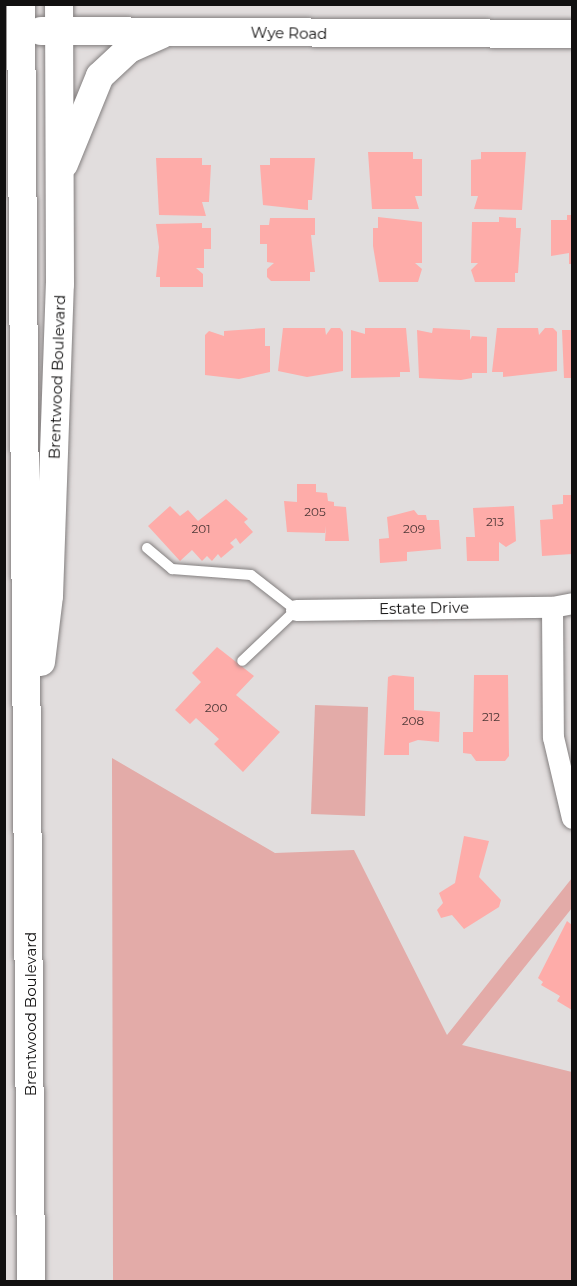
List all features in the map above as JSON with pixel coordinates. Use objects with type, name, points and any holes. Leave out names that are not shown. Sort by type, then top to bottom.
[{"type":"street","name":"Wye Road","points":[[33,20],[198,31],[573,34]]},
{"type":"street","name":"Brentwood Boulevard","points":[[32,1281],[30,747],[25,600],[23,131],[33,20]]},
{"type":"street","name":"Brentwood Boulevard","points":[[30,747],[49,596],[60,284],[61,171],[33,20]]},
{"type":"street","points":[[33,20],[40,182],[60,284]]},
{"type":"street","points":[[61,171],[80,133],[90,93],[112,63],[157,35],[198,31]]},
{"type":"street","points":[[4,97],[23,131]]},
{"type":"street","name":"Estate Drive","points":[[296,610],[562,605],[554,737],[573,818]]},
{"type":"lane","points":[[147,548],[172,569],[251,575],[296,610],[242,661]]},
{"type":"shaded area","points":[[315,705],[368,707],[365,816],[311,814]]},
{"type":"shaded area","points":[[112,758],[275,853],[354,850],[447,1035],[572,878],[572,908],[462,1045],[572,1072],[572,1281],[113,1281]]},
{"type":"building","points":[[368,152],[413,152],[413,159],[422,159],[422,196],[415,196],[419,209],[372,209]]},
{"type":"building","points":[[481,152],[526,152],[522,210],[474,209],[478,196],[471,196],[471,160],[481,159]]},
{"type":"building","points":[[156,158],[202,158],[202,165],[211,165],[209,202],[202,202],[206,216],[159,215]]},
{"type":"building","points":[[270,158],[315,158],[312,200],[308,200],[308,210],[263,205],[260,165],[270,165]]},
{"type":"building","points":[[567,215],[572,215],[572,264],[569,264],[569,253],[551,256],[551,220],[567,220]]},
{"type":"building","points":[[378,217],[422,222],[422,263],[415,263],[422,269],[418,282],[379,282],[373,246],[373,228],[378,228]]},
{"type":"building","points":[[499,217],[516,218],[516,228],[521,228],[518,273],[515,273],[515,282],[475,282],[471,270],[478,263],[471,263],[472,222],[499,222]]},
{"type":"building","points":[[270,218],[315,218],[315,235],[311,235],[315,272],[310,272],[310,281],[271,281],[267,277],[267,269],[274,263],[267,262],[267,244],[260,244],[260,225],[269,225]]},
{"type":"building","points":[[202,223],[202,228],[211,228],[211,249],[204,249],[204,268],[196,268],[203,274],[203,287],[160,287],[160,277],[156,277],[159,247],[156,224]]},
{"type":"building","points":[[265,328],[265,346],[270,346],[270,372],[239,379],[205,375],[205,335],[209,331],[224,336],[224,331]]},
{"type":"building","points":[[283,328],[325,328],[326,335],[331,328],[340,328],[343,332],[343,371],[307,377],[278,371]]},
{"type":"building","points":[[365,328],[406,328],[410,372],[400,372],[400,377],[351,378],[351,330],[365,334]]},
{"type":"building","points":[[433,328],[470,330],[470,340],[472,336],[487,337],[487,373],[472,373],[472,378],[461,380],[419,378],[417,330],[432,333]]},
{"type":"building","points":[[497,328],[538,328],[539,335],[545,328],[553,328],[557,332],[557,371],[503,377],[503,372],[492,372]]},
{"type":"building","points":[[562,330],[572,330],[572,378],[564,378]]},
{"type":"building","points":[[297,484],[316,484],[316,492],[327,493],[328,501],[334,502],[334,506],[346,507],[349,541],[325,541],[326,526],[325,533],[287,532],[284,501],[297,502]]},
{"type":"building","points":[[563,495],[572,495],[572,554],[542,556],[540,520],[553,519],[552,505],[563,504]]},
{"type":"building","points":[[226,499],[248,519],[244,522],[253,532],[240,544],[236,538],[230,543],[234,547],[221,558],[218,554],[212,561],[207,556],[202,561],[192,550],[180,561],[148,526],[170,506],[180,516],[188,510],[198,521]]},
{"type":"building","points":[[514,506],[516,541],[506,547],[499,542],[499,561],[467,561],[466,537],[475,537],[473,508]]},
{"type":"building","points":[[414,510],[418,515],[426,515],[427,520],[439,520],[441,549],[407,552],[407,561],[380,563],[379,539],[389,538],[387,517]]},
{"type":"building","points":[[217,647],[254,676],[236,695],[280,732],[243,772],[214,744],[219,739],[196,718],[190,724],[175,710],[201,682],[192,673]]},
{"type":"building","points":[[393,675],[414,677],[414,710],[440,712],[439,742],[418,740],[409,743],[409,755],[384,755],[388,677]]},
{"type":"building","points":[[474,675],[508,675],[509,756],[505,761],[476,761],[471,754],[463,753],[463,732],[473,732]]},
{"type":"building","points":[[464,836],[489,841],[479,877],[501,900],[499,907],[464,929],[452,915],[441,918],[437,910],[443,903],[439,893],[455,883]]},
{"type":"building","points":[[567,921],[572,925],[572,1010],[557,1001],[560,996],[541,985],[543,982],[538,978]]}]
